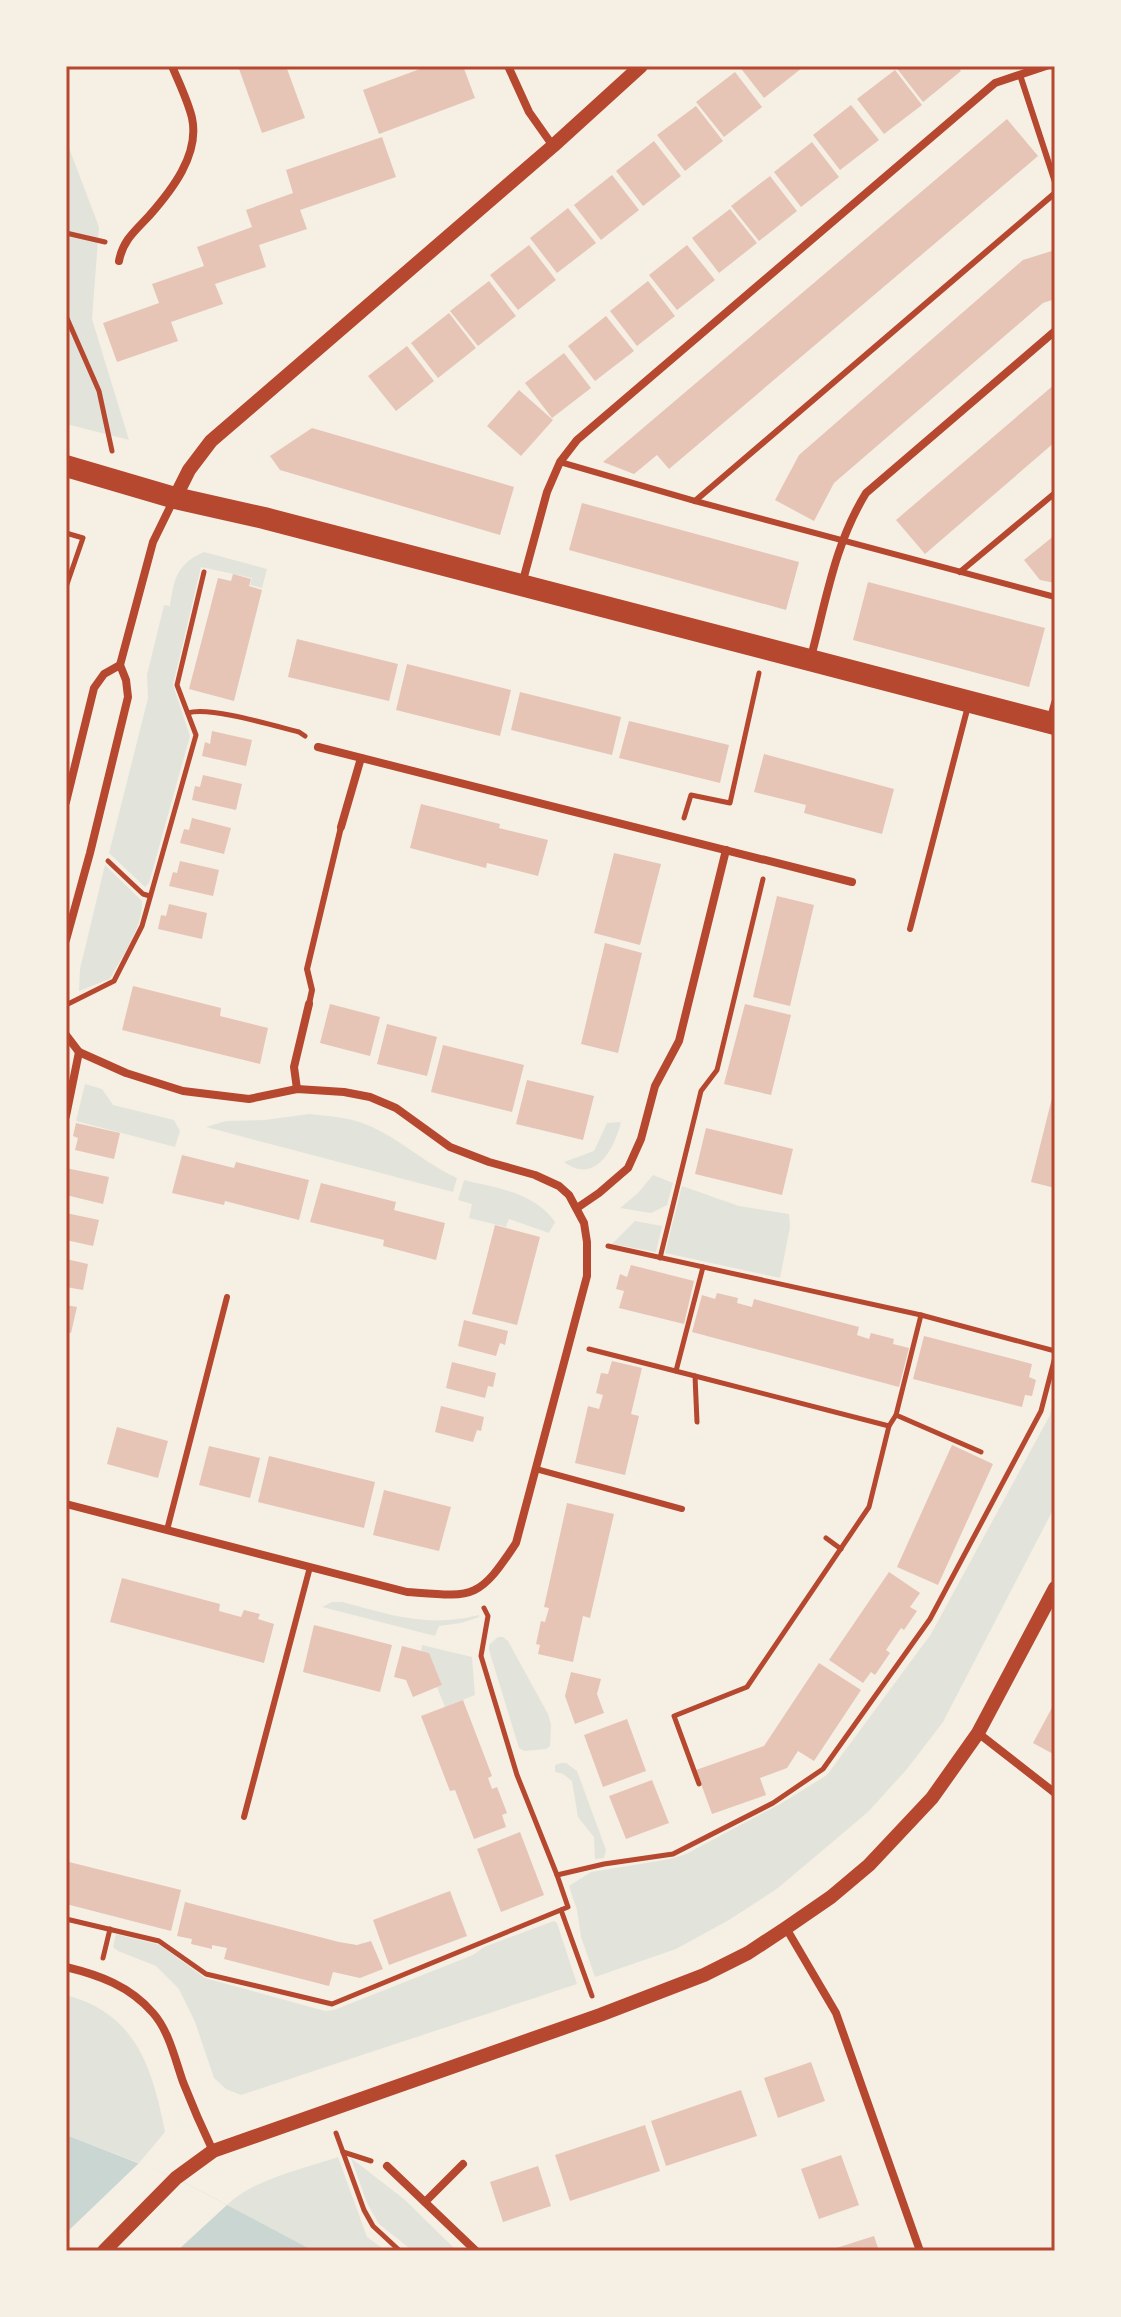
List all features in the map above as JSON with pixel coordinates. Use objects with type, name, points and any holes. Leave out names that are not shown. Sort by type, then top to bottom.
[{"type":"highway","points":[[66,466],[175,498],[264,518],[810,662],[969,702],[1053,717]]},
{"type":"street","points":[[119,261],[122,245],[169,193],[189,156],[194,139],[192,119],[172,66]]},
{"type":"street","points":[[508,66],[529,112],[553,146]]},
{"type":"street","points":[[66,940],[128,697],[120,665],[153,542],[189,470],[211,441],[553,146],[641,66]]},
{"type":"street","points":[[521,586],[547,492],[560,462],[577,440],[995,83],[1046,66]]},
{"type":"street","points":[[810,662],[842,539],[866,493],[1055,331]]},
{"type":"street","points":[[66,802],[94,688],[104,674],[120,665]]},
{"type":"street","points":[[318,747],[852,882]]},
{"type":"street","points":[[341,827],[361,758]]},
{"type":"street","points":[[577,1208],[628,1168],[641,1139],[655,1086],[679,1041],[726,850]]},
{"type":"street","points":[[297,1089],[294,1067],[309,1004]]},
{"type":"street","points":[[66,1035],[79,1052],[126,1073],[183,1091],[249,1099],[297,1089],[370,1097],[396,1108],[450,1147],[559,1186],[577,1208],[584,1223],[587,1242],[587,1276],[516,1543],[497,1573],[476,1590],[462,1596],[407,1592],[66,1504]]},
{"type":"street","points":[[66,1116],[79,1052]]},
{"type":"street","points":[[104,2251],[176,2178],[213,2151],[600,2015],[704,1975],[748,1953],[831,1897],[905,1829],[941,1787],[978,1733],[1055,1588]]},
{"type":"street","points":[[978,1733],[1055,1793]]},
{"type":"street","points":[[786,1928],[836,2013],[920,2251]]},
{"type":"street","points":[[66,1967],[100,1975],[114,1982],[153,2013],[162,2026],[213,2151]]},
{"type":"street","points":[[425,2202],[463,2164]]},
{"type":"street","points":[[387,2166],[476,2251]]},
{"type":"lane","points":[[1020,75],[1055,182]]},
{"type":"lane","points":[[695,501],[1055,193]]},
{"type":"lane","points":[[560,462],[1055,597]]},
{"type":"lane","points":[[960,572],[1055,493]]},
{"type":"lane","points":[[910,929],[969,702]]},
{"type":"lane","points":[[309,1004],[312,990],[307,969],[341,827]]},
{"type":"lane","points":[[167,1530],[227,1297]]},
{"type":"lane","points":[[536,1469],[682,1509]]},
{"type":"lane","points":[[244,1817],[310,1567]]},
{"type":"path","points":[[66,233],[122,245]]},
{"type":"path","points":[[66,316],[99,391],[119,480]]},
{"type":"path","points":[[66,533],[83,538],[66,587]]},
{"type":"path","points":[[66,1005],[114,981],[142,926],[196,735],[177,685],[204,572]]},
{"type":"path","points":[[679,839],[691,795],[730,803],[765,649]]},
{"type":"path","points":[[188,713],[195,711],[299,732],[318,747]]},
{"type":"path","points":[[90,853],[106,858],[143,894],[150,896]]},
{"type":"path","points":[[660,1258],[701,1091],[717,1070],[767,861]]},
{"type":"path","points":[[557,1875],[604,1864],[673,1854],[773,1803],[823,1769],[930,1619],[1041,1411],[1055,1354],[921,1315],[587,1242]]},
{"type":"path","points":[[676,1371],[703,1267]]},
{"type":"path","points":[[699,1784],[674,1716],[747,1687],[869,1507],[921,1315]]},
{"type":"path","points":[[569,1344],[889,1426]]},
{"type":"path","points":[[695,1376],[697,1422]]},
{"type":"path","points":[[896,1415],[981,1452]]},
{"type":"path","points":[[826,1538],[841,1549]]},
{"type":"path","points":[[66,1919],[159,1941],[206,1974],[332,2004],[568,1907],[517,1775],[481,1656],[488,1616],[476,1590]]},
{"type":"path","points":[[561,1910],[600,2015]]},
{"type":"path","points":[[102,1962],[110,1928]]},
{"type":"path","points":[[328,2110],[364,2210],[373,2226],[400,2251]]},
{"type":"shaded area","points":[[66,140],[99,227],[92,319],[129,440],[66,424]]},
{"type":"shaded area","points":[[204,552],[267,569],[262,588],[250,585],[252,578],[201,567],[173,685],[190,736],[149,883],[145,887],[109,853],[148,698],[147,675],[164,605],[170,606],[175,580],[182,567]]},
{"type":"shaded area","points":[[105,865],[142,901],[139,921],[110,979],[79,991],[80,969]]},
{"type":"shaded area","points":[[85,1084],[102,1089],[113,1105],[174,1120],[180,1131],[175,1147],[76,1121]]},
{"type":"shaded area","points":[[309,1114],[351,1120],[377,1129],[457,1178],[453,1192],[206,1127],[226,1121]]},
{"type":"shaded area","points":[[621,1122],[608,1153],[594,1167],[575,1168],[564,1162],[594,1151],[607,1123]]},
{"type":"shaded area","points":[[653,1175],[673,1183],[667,1205],[651,1213],[620,1208],[638,1193]]},
{"type":"shaded area","points":[[464,1180],[526,1198],[555,1222],[549,1233],[509,1219],[506,1227],[469,1218],[472,1204],[458,1200]]},
{"type":"shaded area","points":[[682,1186],[739,1206],[789,1214],[790,1227],[780,1278],[665,1253]]},
{"type":"shaded area","points":[[635,1221],[662,1226],[656,1252],[612,1244]]},
{"type":"shaded area","points":[[1055,1394],[1055,1506],[943,1722],[907,1769],[868,1812],[778,1888],[676,1949],[595,1977],[581,1937],[569,1886],[591,1872],[686,1854],[827,1775],[931,1634],[1050,1415]]},
{"type":"shaded area","points":[[332,1602],[426,1620],[479,1617],[439,1626],[435,1636],[322,1607]]},
{"type":"shaded area","points":[[498,1637],[508,1641],[548,1714],[550,1746],[546,1749],[524,1751],[519,1748],[489,1650],[489,1645]]},
{"type":"shaded area","points":[[422,1645],[472,1657],[475,1695],[445,1707],[437,1687],[442,1685],[429,1653],[421,1651]]},
{"type":"shaded area","points":[[561,1763],[577,1771],[606,1850],[604,1858],[595,1859],[594,1837],[578,1817],[572,1781],[555,1772],[555,1765]]},
{"type":"shaded area","points":[[554,1921],[577,1984],[241,2095],[226,2089],[214,2078],[195,2022],[179,1989],[156,1966],[113,1947],[116,1934],[160,1945],[205,1978],[325,2011]]},
{"type":"shaded area","points":[[66,1995],[110,2015],[125,2030],[147,2066],[165,2132],[139,2163],[66,2135]]},
{"type":"shaded area","points":[[66,2135],[176,2178],[314,2251],[66,2251]]},
{"type":"shaded area","points":[[338,2157],[367,2237],[386,2251],[314,2251],[227,2205],[251,2188]]},
{"type":"shaded area","points":[[351,2158],[405,2200],[457,2251],[413,2251],[379,2224],[367,2203]]},
{"type":"pier","points":[[139,2163],[227,2205],[177,2251],[66,2251],[66,2233]]},
{"type":"building","points":[[238,66],[286,66],[305,118],[262,133]]},
{"type":"building","points":[[428,66],[463,66],[475,98],[379,134],[363,90]]},
{"type":"building","points":[[739,66],[801,66],[802,68],[764,98]]},
{"type":"building","points":[[895,66],[957,66],[961,71],[923,102]]},
{"type":"building","points":[[895,70],[922,105],[884,134],[857,99]]},
{"type":"building","points":[[735,72],[762,107],[724,137],[696,102]]},
{"type":"building","points":[[851,105],[879,140],[840,170],[813,135]]},
{"type":"building","points":[[696,106],[723,141],[685,171],[657,135]]},
{"type":"building","points":[[1007,119],[1038,156],[669,469],[657,455],[634,474],[603,462]]},
{"type":"building","points":[[382,137],[396,177],[300,210],[307,229],[259,245],[266,267],[215,284],[223,304],[171,322],[178,341],[117,362],[103,323],[159,303],[152,284],[204,266],[197,247],[252,227],[246,210],[293,193],[286,170]]},
{"type":"building","points":[[654,141],[681,176],[643,206],[616,171]]},
{"type":"building","points":[[812,142],[839,177],[801,207],[774,172]]},
{"type":"building","points":[[612,175],[639,210],[601,240],[574,205]]},
{"type":"building","points":[[770,176],[797,211],[759,241],[731,206]]},
{"type":"building","points":[[568,208],[596,243],[557,273],[530,238]]},
{"type":"building","points":[[730,209],[757,243],[719,273],[692,238]]},
{"type":"building","points":[[529,245],[556,280],[518,310],[490,275]]},
{"type":"building","points":[[687,245],[715,280],[677,310],[649,275]]},
{"type":"building","points":[[1055,250],[1055,299],[1043,303],[834,483],[814,521],[775,500],[799,455],[1023,260]]},
{"type":"building","points":[[489,281],[516,316],[478,346],[450,311]]},
{"type":"building","points":[[648,281],[675,316],[637,346],[610,311]]},
{"type":"building","points":[[449,313],[476,348],[438,378],[411,343]]},
{"type":"building","points":[[606,316],[634,351],[595,381],[568,346]]},
{"type":"building","points":[[407,346],[434,381],[396,411],[368,376]]},
{"type":"building","points":[[564,353],[591,388],[552,418],[525,383]]},
{"type":"building","points":[[1055,384],[1055,442],[925,554],[896,520]]},
{"type":"building","points":[[519,390],[553,420],[521,456],[487,426]]},
{"type":"building","points":[[312,428],[514,487],[500,535],[280,470],[270,456]]},
{"type":"building","points":[[582,503],[799,562],[786,610],[569,550]]},
{"type":"building","points":[[1055,535],[1055,583],[1040,580],[1024,560]]},
{"type":"building","points":[[233,574],[251,579],[249,586],[262,590],[234,701],[189,689],[218,578],[231,581]]},
{"type":"building","points":[[868,582],[1045,628],[1029,687],[853,640]]},
{"type":"building","points":[[297,639],[398,664],[389,701],[288,677]]},
{"type":"building","points":[[407,664],[511,690],[500,736],[396,710]]},
{"type":"building","points":[[520,692],[621,717],[612,755],[511,730]]},
{"type":"building","points":[[629,721],[729,745],[720,783],[619,758]]},
{"type":"building","points":[[212,731],[252,740],[246,766],[202,756],[205,742],[210,744]]},
{"type":"building","points":[[764,754],[894,789],[882,834],[804,813],[806,805],[754,792]]},
{"type":"building","points":[[203,775],[242,784],[236,810],[192,800],[195,786],[200,787]]},
{"type":"building","points":[[421,804],[548,840],[538,876],[487,863],[486,868],[410,848]]},
{"type":"building","points":[[192,818],[231,828],[224,854],[180,843],[184,829],[189,830]]},
{"type":"building","points":[[614,853],[661,864],[640,945],[594,933]]},
{"type":"building","points":[[180,861],[219,870],[213,896],[169,886]]},
{"type":"building","points":[[777,896],[814,905],[790,1006],[753,997]]},
{"type":"building","points":[[169,904],[207,913],[202,939],[158,929],[161,915],[166,916]]},
{"type":"building","points":[[605,943],[642,953],[618,1053],[581,1044]]},
{"type":"building","points":[[133,986],[221,1008],[220,1016],[268,1028],[260,1064],[122,1030]]},
{"type":"building","points":[[330,1004],[380,1017],[370,1056],[320,1043]]},
{"type":"building","points":[[745,1004],[791,1015],[771,1095],[724,1084]]},
{"type":"building","points":[[387,1024],[437,1037],[427,1076],[377,1064]]},
{"type":"building","points":[[443,1045],[524,1065],[512,1112],[431,1092]]},
{"type":"building","points":[[527,1080],[594,1096],[583,1140],[516,1124]]},
{"type":"building","points":[[1055,1090],[1055,1188],[1031,1182]]},
{"type":"building","points":[[76,1123],[120,1133],[114,1159],[75,1150],[78,1138],[73,1136]]},
{"type":"building","points":[[706,1128],[793,1149],[782,1195],[695,1174]]},
{"type":"building","points":[[182,1155],[234,1168],[236,1162],[309,1180],[299,1220],[225,1201],[224,1205],[172,1193]]},
{"type":"building","points":[[66,1168],[109,1177],[103,1204],[66,1195]]},
{"type":"building","points":[[321,1183],[396,1202],[394,1210],[445,1223],[436,1260],[383,1246],[384,1240],[310,1222]]},
{"type":"building","points":[[66,1213],[99,1220],[93,1246],[66,1240]]},
{"type":"building","points":[[495,1225],[540,1237],[517,1325],[472,1314]]},
{"type":"building","points":[[66,1259],[88,1264],[83,1290],[66,1287]]},
{"type":"building","points":[[631,1265],[694,1281],[684,1324],[619,1308],[624,1291],[616,1289],[620,1274],[627,1277]]},
{"type":"building","points":[[717,1293],[738,1298],[737,1303],[752,1307],[754,1299],[859,1327],[857,1335],[869,1339],[871,1333],[894,1339],[893,1344],[909,1348],[899,1387],[692,1332],[702,1295],[715,1299]]},
{"type":"building","points":[[66,1305],[77,1307],[71,1333],[66,1332]]},
{"type":"building","points":[[464,1320],[508,1331],[505,1345],[500,1343],[496,1356],[458,1346]]},
{"type":"building","points":[[924,1336],[1032,1364],[1029,1377],[1036,1380],[1032,1396],[1025,1395],[1022,1407],[913,1379]]},
{"type":"building","points":[[612,1361],[642,1368],[631,1414],[639,1416],[625,1475],[575,1463],[588,1406],[599,1409],[603,1395],[596,1393],[601,1373],[608,1374]]},
{"type":"building","points":[[452,1362],[496,1373],[493,1387],[488,1386],[485,1398],[446,1388]]},
{"type":"building","points":[[441,1406],[484,1417],[481,1431],[477,1430],[473,1442],[435,1432]]},
{"type":"building","points":[[117,1427],[168,1441],[158,1478],[107,1464]]},
{"type":"building","points":[[952,1445],[993,1464],[938,1585],[897,1567]]},
{"type":"building","points":[[209,1446],[260,1458],[250,1498],[199,1485]]},
{"type":"building","points":[[269,1456],[375,1482],[364,1528],[258,1502]]},
{"type":"building","points":[[384,1490],[451,1507],[439,1551],[373,1535]]},
{"type":"building","points":[[567,1503],[614,1514],[590,1618],[583,1616],[573,1662],[538,1654],[540,1645],[536,1644],[541,1621],[545,1622],[549,1608],[544,1607]]},
{"type":"building","points":[[889,1572],[920,1593],[910,1607],[917,1611],[886,1650],[890,1653],[875,1675],[871,1672],[863,1683],[829,1660]]},
{"type":"building","points":[[122,1578],[220,1604],[219,1611],[241,1617],[244,1610],[260,1614],[258,1619],[274,1624],[264,1663],[110,1622]]},
{"type":"building","points":[[314,1625],[392,1645],[380,1692],[303,1672]]},
{"type":"building","points":[[402,1646],[429,1653],[442,1685],[413,1697],[406,1680],[394,1677]]},
{"type":"building","points":[[819,1663],[861,1690],[814,1761],[798,1751],[787,1768],[760,1778],[766,1795],[712,1814],[696,1770],[764,1746]]},
{"type":"building","points":[[571,1672],[601,1679],[597,1694],[604,1713],[575,1724],[565,1696]]},
{"type":"building","points":[[463,1700],[492,1776],[488,1778],[492,1789],[497,1787],[507,1813],[502,1815],[506,1827],[474,1839],[455,1790],[450,1791],[421,1716]]},
{"type":"building","points":[[1055,1702],[1055,1755],[1033,1743]]},
{"type":"building","points":[[627,1719],[646,1771],[603,1787],[584,1735]]},
{"type":"building","points":[[652,1780],[669,1823],[626,1839],[609,1796]]},
{"type":"building","points":[[520,1832],[544,1895],[501,1912],[477,1849]]},
{"type":"building","points":[[69,1862],[181,1890],[171,1931],[66,1904]]},
{"type":"building","points":[[450,1891],[467,1936],[389,1965],[373,1920]]},
{"type":"building","points":[[185,1902],[339,1942],[357,1945],[371,1941],[383,1969],[360,1978],[333,1972],[329,1986],[224,1959],[227,1948],[212,1945],[212,1949],[191,1944],[192,1939],[177,1936]]},
{"type":"building","points":[[811,2062],[825,2101],[778,2118],[764,2078]]},
{"type":"building","points":[[741,2090],[757,2136],[666,2166],[651,2121]]},
{"type":"building","points":[[645,2125],[660,2171],[570,2201],[555,2155]]},
{"type":"building","points":[[841,2155],[859,2205],[819,2219],[801,2169]]},
{"type":"building","points":[[538,2166],[551,2206],[503,2222],[490,2182]]},
{"type":"building","points":[[874,2236],[879,2251],[830,2251],[830,2250]]}]
